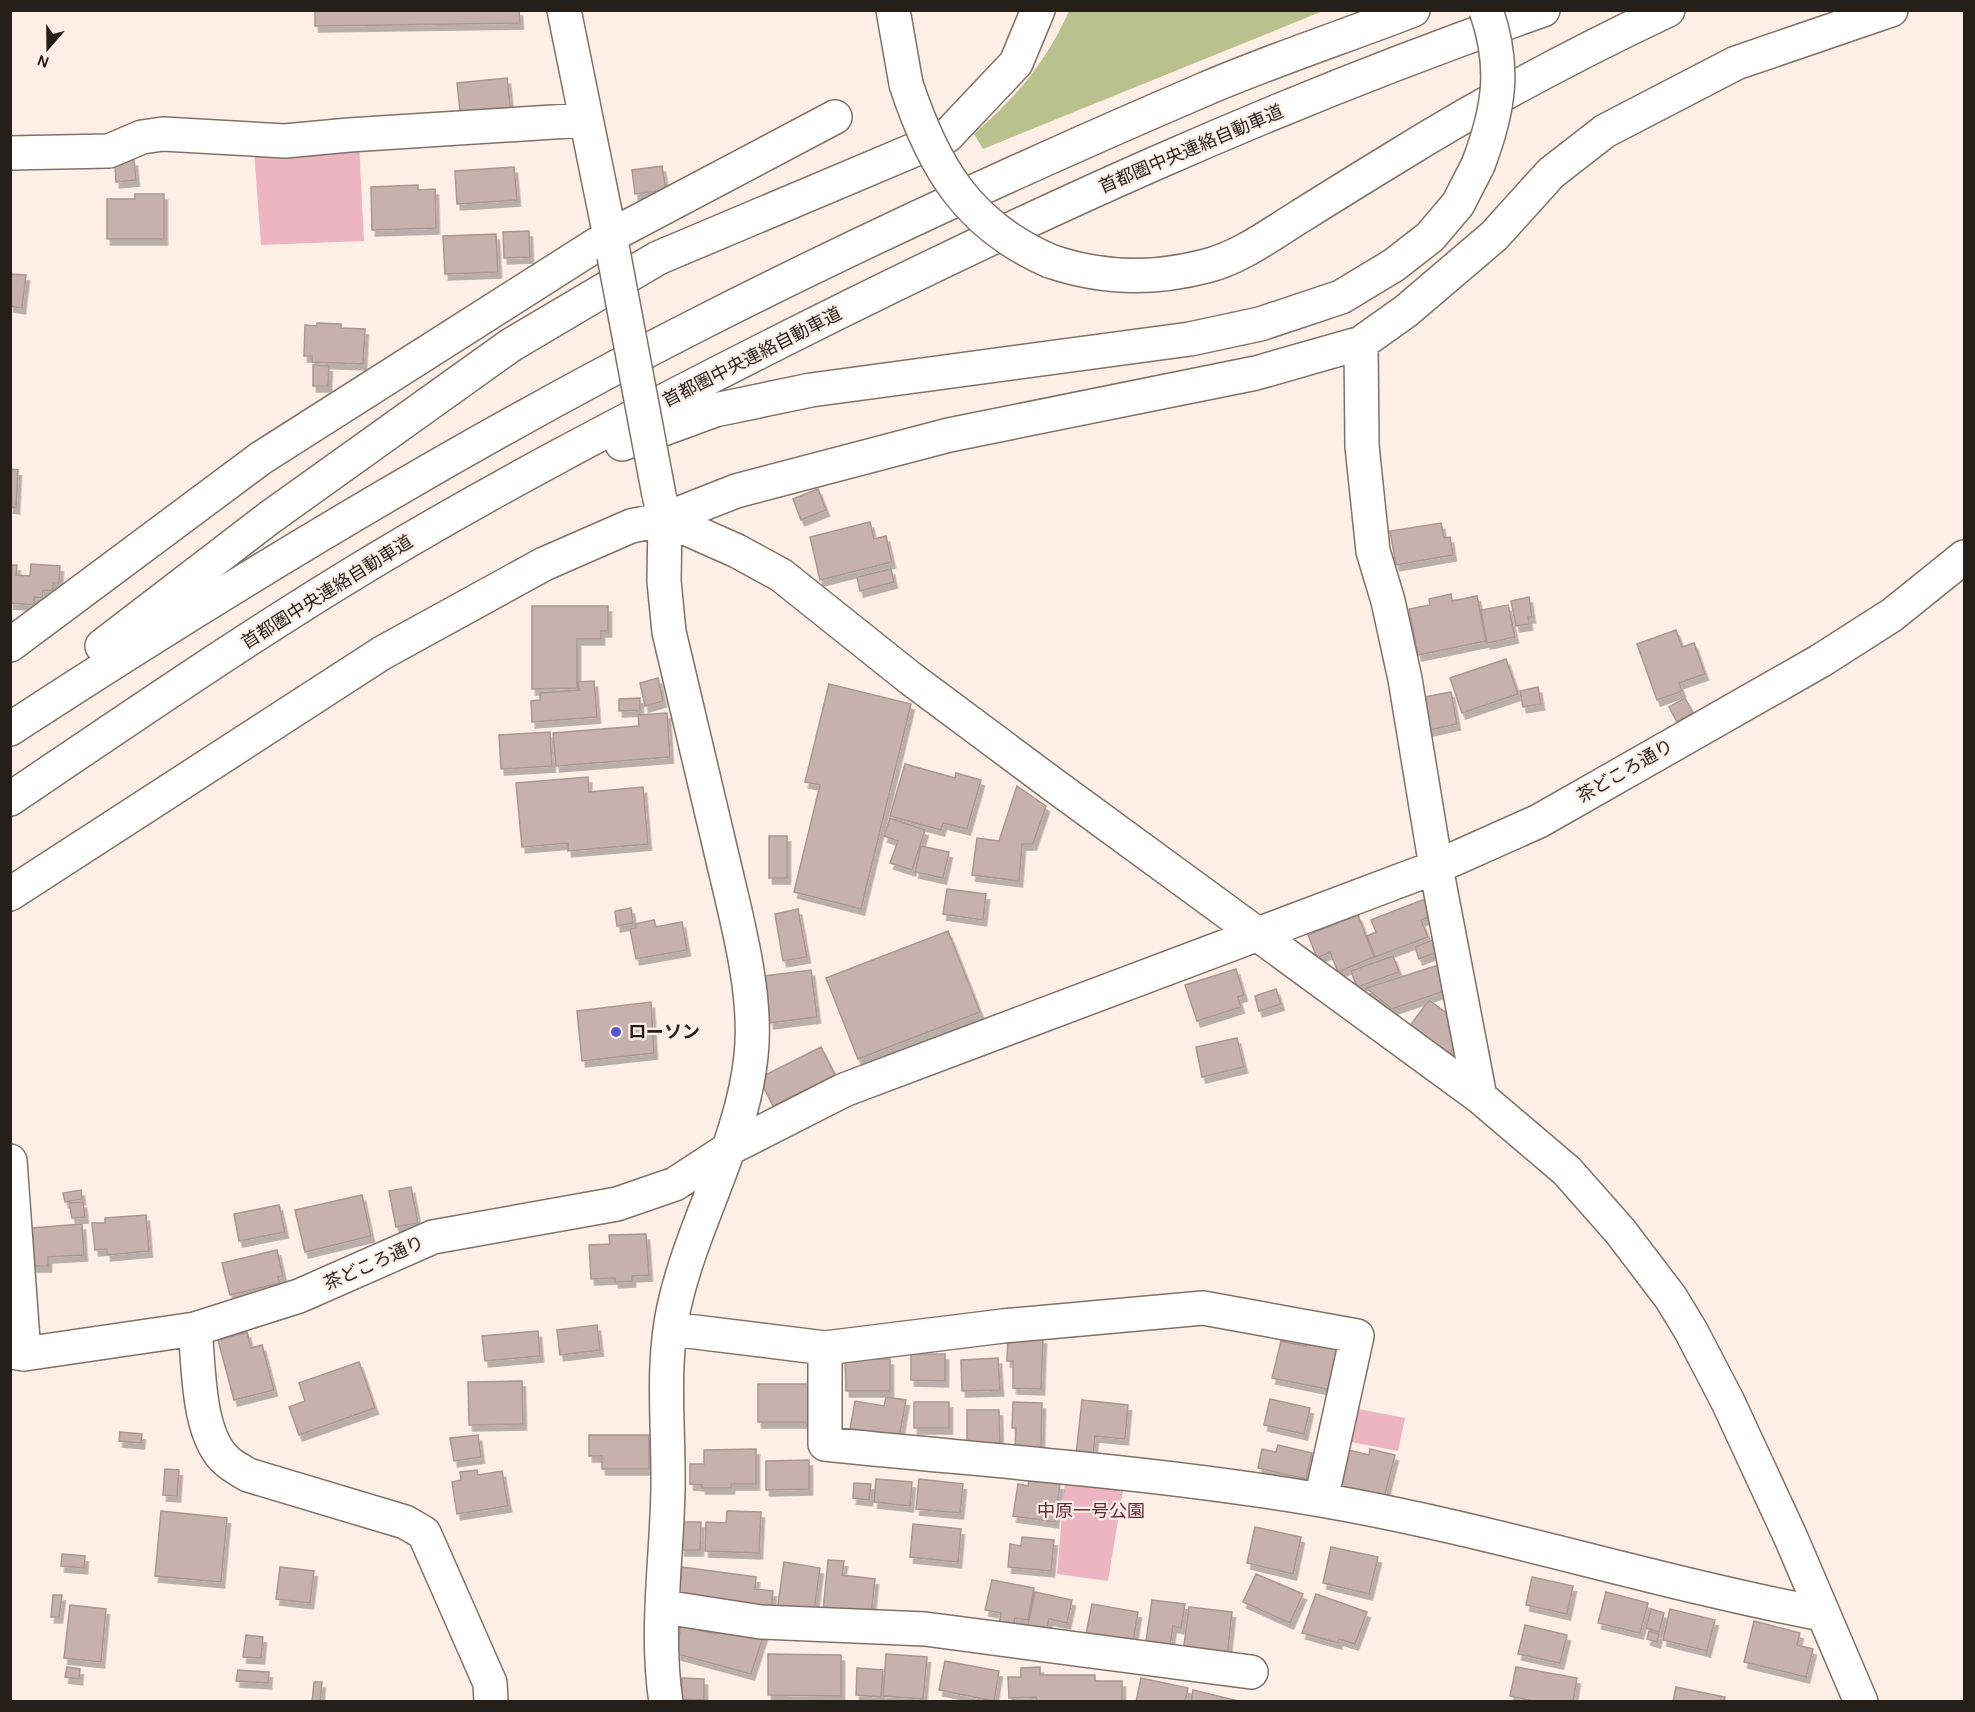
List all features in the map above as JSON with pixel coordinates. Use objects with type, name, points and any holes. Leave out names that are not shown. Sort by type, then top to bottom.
[{"type":"main road","points":[[564,10],[662,507],[664,580],[669,632],[748,976],[752,1053],[745,1100],[730,1148],[702,1218],[674,1307],[671,1329],[667,1368],[668,1487],[664,1607],[666,1701]]},
{"type":"main road","points":[[893,10],[906,84],[922,131],[951,184],[988,223],[1021,248],[1078,271],[1115,276],[1154,276],[1208,266],[1260,242],[1441,130],[1614,36],[1668,10]]},
{"type":"main road","points":[[10,716],[269,518],[511,345],[658,258],[947,136],[1016,63],[1038,10]]},
{"type":"main road","points":[[10,729],[143,642],[303,544],[487,437],[700,323],[925,214],[1208,88],[1413,10]]},
{"type":"main road","points":[[496,489],[715,410],[811,390],[1190,339],[1260,324],[1341,297],[1394,265],[1430,237],[1458,204],[1478,165],[1492,129],[1499,89],[1496,38],[1486,10]]},
{"type":"main road","name":"首都圏中央連絡自動車道","points":[[10,799],[336,584],[496,489],[952,255],[1225,132],[1437,47],[1543,10]]},
{"type":"main road","points":[[10,894],[382,652],[544,564],[631,526],[662,507],[736,491],[949,435],[1256,373],[1361,343],[1406,311],[1494,236],[1551,173],[1605,132],[1736,63],[1891,10]]},
{"type":"main road","points":[[10,645],[261,458],[612,246],[835,117]]},
{"type":"main road","points":[[10,153],[109,151],[142,136],[163,134],[285,141],[585,120]]},
{"type":"main road","points":[[1361,343],[1362,446],[1373,551],[1388,601],[1405,679],[1436,867],[1480,1097]]},
{"type":"main road","points":[[662,507],[781,575],[1028,766],[1480,1097],[1568,1172],[1620,1231],[1671,1298],[1728,1402],[1861,1701]]},
{"type":"main road","name":"茶どころ通り","points":[[17,1353],[195,1329],[299,1296],[433,1237],[627,1200],[675,1184],[730,1148],[844,1090],[1436,867],[1539,821],[1820,661],[1892,615],[1965,557]]},
{"type":"main road","points":[[10,1161],[17,1353]]},
{"type":"main road","points":[[671,1329],[825,1348],[992,1327],[1203,1308],[1358,1336],[1322,1500]]},
{"type":"main road","points":[[195,1329],[203,1411],[213,1443],[227,1461],[248,1475],[405,1522],[424,1533],[490,1683],[491,1701]]},
{"type":"main road","points":[[825,1348],[825,1444],[1175,1480],[1322,1500],[1745,1599],[1822,1614]]},
{"type":"main road","points":[[664,1607],[761,1623],[925,1629],[1251,1672]]},
{"type":"green space","points":[[359,142],[364,241],[261,245],[254,151]]},
{"type":"green space","points":[[1348,1407],[1405,1418],[1398,1451],[1341,1440]]},
{"type":"green space","name":"中原一号公園","points":[[1065,1480],[1124,1484],[1108,1581],[1057,1574]]},
{"type":"shaded area","points":[[1069,10],[1323,11],[983,149],[974,134],[1029,78],[1060,30]]},
{"type":"building","points":[[315,10],[519,10],[520,23],[315,26]]},
{"type":"building","points":[[507,78],[511,113],[461,119],[457,83]]},
{"type":"building","points":[[134,160],[136,180],[116,182],[115,162]]},
{"type":"building","points":[[662,166],[666,190],[635,194],[632,170]]},
{"type":"building","points":[[514,167],[517,200],[457,204],[455,171]]},
{"type":"building","points":[[418,185],[418,190],[435,189],[436,228],[372,230],[371,187]]},
{"type":"building","points":[[135,194],[164,194],[164,239],[107,239],[107,199],[135,199]]},
{"type":"building","points":[[529,231],[530,257],[504,258],[503,232]]},
{"type":"building","points":[[496,234],[498,272],[445,274],[443,236]]},
{"type":"building","points":[[10,274],[26,275],[22,308],[10,306]]},
{"type":"building","points":[[317,323],[341,324],[341,328],[365,329],[363,364],[312,362],[312,356],[304,356],[305,325],[317,326]]},
{"type":"building","points":[[313,365],[329,366],[328,386],[313,386]]},
{"type":"building","points":[[10,469],[18,470],[16,508],[10,507]]},
{"type":"building","points":[[818,489],[826,510],[801,520],[793,499]]},
{"type":"building","points":[[870,522],[874,539],[886,536],[892,562],[820,580],[810,537]]},
{"type":"building","points":[[1441,523],[1444,538],[1450,537],[1453,555],[1396,565],[1390,531]]},
{"type":"building","points":[[31,564],[60,566],[59,583],[53,583],[53,591],[43,590],[42,598],[34,597],[34,605],[10,603],[10,565],[17,565],[16,575],[30,576]]},
{"type":"building","points":[[891,569],[894,582],[860,591],[857,577]]},
{"type":"building","points":[[1451,594],[1452,601],[1477,596],[1486,641],[1418,655],[1409,609],[1430,605],[1429,599]]},
{"type":"building","points":[[1529,597],[1532,617],[1528,617],[1529,624],[1516,626],[1511,601]]},
{"type":"building","points":[[1508,605],[1515,637],[1487,643],[1481,610]]},
{"type":"building","points":[[532,606],[608,606],[608,631],[601,631],[601,639],[577,639],[577,688],[532,689]]},
{"type":"building","points":[[1676,630],[1682,647],[1694,643],[1705,674],[1679,683],[1682,691],[1657,700],[1637,644]]},
{"type":"building","points":[[1506,659],[1518,694],[1462,713],[1450,678]]},
{"type":"building","points":[[658,678],[663,701],[645,706],[640,683]]},
{"type":"building","points":[[594,681],[597,717],[532,722],[531,701],[540,700],[540,693],[579,690],[578,682]]},
{"type":"building","points":[[829,684],[911,704],[861,909],[794,892],[820,785],[805,782]]},
{"type":"building","points":[[1538,687],[1541,704],[1523,707],[1520,691]]},
{"type":"building","points":[[1451,692],[1457,724],[1425,731],[1419,698]]},
{"type":"building","points":[[640,698],[640,710],[619,711],[619,699]]},
{"type":"building","points":[[1685,698],[1693,713],[1677,722],[1669,707]]},
{"type":"building","points":[[667,713],[670,757],[556,766],[553,733],[639,726],[638,715]]},
{"type":"building","points":[[550,732],[552,766],[501,769],[499,735]]},
{"type":"building","points":[[905,764],[955,778],[956,773],[981,780],[967,829],[943,823],[941,830],[890,816]]},
{"type":"building","points":[[588,777],[589,792],[643,787],[648,844],[568,851],[568,843],[522,847],[516,783]]},
{"type":"building","points":[[1017,786],[1046,806],[1033,844],[1022,844],[1019,881],[972,875],[977,838],[999,841]]},
{"type":"building","points":[[890,818],[925,830],[912,870],[890,863],[898,841],[884,836]]},
{"type":"building","points":[[769,836],[787,836],[787,878],[769,878]]},
{"type":"building","points":[[921,846],[949,852],[943,878],[915,872]]},
{"type":"building","points":[[947,889],[986,894],[983,920],[943,914]]},
{"type":"building","points":[[1425,899],[1431,916],[1421,920],[1428,937],[1375,957],[1367,936],[1376,932],[1371,920]]},
{"type":"building","points":[[631,908],[633,923],[617,926],[615,911]]},
{"type":"building","points":[[798,909],[807,957],[783,961],[775,914]]},
{"type":"building","points":[[1358,915],[1374,957],[1338,972],[1330,952],[1317,958],[1308,935]]},
{"type":"building","points":[[654,920],[656,927],[682,922],[687,950],[636,959],[630,929],[636,928],[635,924]]},
{"type":"building","points":[[948,931],[980,1012],[858,1059],[826,978]]},
{"type":"building","points":[[1438,938],[1442,950],[1419,959],[1415,947]]},
{"type":"building","points":[[1393,956],[1399,972],[1357,987],[1351,971]]},
{"type":"building","points":[[1445,963],[1453,988],[1392,1009],[1366,988]]},
{"type":"building","points":[[1236,969],[1244,995],[1238,997],[1241,1007],[1197,1021],[1185,985]]},
{"type":"building","points":[[811,970],[817,1017],[770,1023],[764,976]]},
{"type":"building","points":[[1276,989],[1281,1004],[1259,1011],[1255,996]]},
{"type":"building","points":[[1429,1000],[1456,1020],[1464,1033],[1448,1056],[1409,1027]]},
{"type":"building","name":"ローソン","points":[[651,1002],[654,1053],[582,1061],[577,1011]]},
{"type":"building","points":[[1237,1038],[1244,1067],[1202,1077],[1196,1047]]},
{"type":"building","points":[[821,1047],[835,1075],[773,1106],[759,1078]]},
{"type":"building","points":[[411,1187],[418,1223],[396,1227],[389,1191]]},
{"type":"building","points":[[81,1190],[82,1199],[65,1202],[63,1193]]},
{"type":"building","points":[[362,1195],[371,1236],[305,1252],[295,1210]]},
{"type":"building","points":[[83,1202],[85,1217],[72,1218],[69,1203]]},
{"type":"building","points":[[279,1205],[285,1232],[239,1241],[234,1214]]},
{"type":"building","points":[[146,1215],[149,1251],[107,1255],[107,1249],[95,1250],[92,1223],[105,1223],[105,1218]]},
{"type":"building","points":[[82,1224],[84,1255],[48,1257],[48,1266],[33,1266],[31,1228]]},
{"type":"building","points":[[646,1234],[649,1275],[632,1276],[632,1281],[615,1282],[615,1278],[591,1279],[589,1245],[610,1244],[609,1235]]},
{"type":"building","points":[[277,1250],[283,1276],[278,1277],[280,1283],[230,1295],[222,1263]]},
{"type":"building","points":[[597,1325],[600,1350],[560,1355],[557,1330]]},
{"type":"building","points":[[538,1331],[540,1356],[485,1361],[482,1336]]},
{"type":"building","points":[[247,1332],[251,1348],[262,1345],[274,1390],[234,1400],[218,1340]]},
{"type":"building","points":[[1008,1337],[1043,1338],[1041,1389],[1013,1388],[1013,1361],[1007,1361]]},
{"type":"building","points":[[1307,1339],[1345,1347],[1336,1391],[1272,1378],[1281,1341],[1306,1346]]},
{"type":"building","points":[[911,1354],[945,1354],[945,1381],[911,1380]]},
{"type":"building","points":[[998,1358],[1000,1390],[962,1391],[961,1360]]},
{"type":"building","points":[[845,1359],[890,1359],[890,1391],[846,1391]]},
{"type":"building","points":[[359,1362],[375,1408],[299,1435],[289,1407],[305,1401],[299,1383]]},
{"type":"building","points":[[522,1381],[523,1424],[469,1425],[468,1382]]},
{"type":"building","points":[[758,1384],[811,1384],[812,1422],[758,1422]]},
{"type":"building","points":[[886,1397],[906,1400],[899,1438],[850,1429],[855,1401],[884,1406]]},
{"type":"building","points":[[1270,1399],[1310,1408],[1304,1434],[1264,1425]]},
{"type":"building","points":[[1082,1400],[1128,1405],[1125,1439],[1095,1436],[1093,1456],[1076,1455]]},
{"type":"building","points":[[914,1402],[949,1402],[949,1428],[914,1428]]},
{"type":"building","points":[[1013,1402],[1042,1403],[1041,1448],[1015,1447],[1016,1428],[1012,1428]]},
{"type":"building","points":[[967,1410],[999,1410],[1000,1443],[967,1444]]},
{"type":"building","points":[[120,1432],[142,1434],[141,1443],[119,1441]]},
{"type":"building","points":[[478,1435],[481,1457],[454,1461],[450,1438]]},
{"type":"building","points":[[589,1435],[649,1435],[649,1469],[602,1469],[602,1456],[589,1456]]},
{"type":"building","points":[[1278,1445],[1312,1453],[1306,1479],[1258,1468],[1262,1449],[1276,1452]]},
{"type":"building","points":[[756,1449],[756,1484],[731,1484],[731,1488],[702,1488],[702,1485],[690,1484],[690,1464],[704,1464],[704,1450]]},
{"type":"building","points":[[1370,1449],[1395,1455],[1384,1498],[1338,1487],[1348,1450],[1369,1455]]},
{"type":"building","points":[[809,1460],[809,1489],[766,1490],[766,1461]]},
{"type":"building","points":[[165,1469],[179,1470],[177,1496],[163,1495]]},
{"type":"building","points":[[477,1470],[478,1475],[502,1471],[508,1506],[457,1514],[452,1482],[461,1480],[460,1472]]},
{"type":"building","points":[[876,1479],[912,1482],[910,1506],[874,1502]]},
{"type":"building","points":[[919,1479],[963,1484],[960,1513],[916,1509]]},
{"type":"building","points":[[1029,1480],[1060,1484],[1055,1522],[1013,1516],[1018,1484],[1028,1486]]},
{"type":"building","points":[[854,1483],[871,1484],[869,1500],[853,1498]]},
{"type":"building","points":[[161,1511],[227,1518],[221,1582],[155,1576]]},
{"type":"building","points":[[727,1511],[761,1512],[759,1553],[705,1551],[706,1522],[726,1523]]},
{"type":"building","points":[[681,1522],[701,1522],[700,1550],[681,1550]]},
{"type":"building","points":[[913,1524],[961,1529],[958,1562],[910,1557]]},
{"type":"building","points":[[1255,1527],[1301,1537],[1293,1574],[1247,1563]]},
{"type":"building","points":[[1022,1537],[1054,1540],[1051,1571],[1008,1567],[1010,1544],[1021,1546]]},
{"type":"building","points":[[1331,1547],[1378,1557],[1369,1594],[1323,1583]]},
{"type":"building","points":[[62,1554],[85,1556],[84,1568],[61,1566]]},
{"type":"building","points":[[828,1560],[844,1561],[842,1575],[875,1579],[871,1616],[823,1611]]},
{"type":"building","points":[[784,1562],[820,1568],[814,1611],[777,1611]]},
{"type":"building","points":[[280,1567],[314,1571],[310,1603],[276,1599]]},
{"type":"building","points":[[682,1567],[756,1577],[755,1589],[773,1591],[771,1611],[677,1598]]},
{"type":"building","points":[[1256,1574],[1303,1594],[1290,1623],[1243,1602]]},
{"type":"building","points":[[1532,1577],[1573,1586],[1567,1614],[1526,1605]]},
{"type":"building","points":[[992,1580],[1034,1588],[1028,1620],[1015,1618],[1013,1629],[999,1626],[1001,1613],[985,1610]]},
{"type":"building","points":[[1035,1592],[1072,1600],[1067,1623],[1049,1619],[1046,1634],[1027,1629]]},
{"type":"building","points":[[1606,1592],[1648,1603],[1640,1633],[1598,1623]]},
{"type":"building","points":[[1316,1594],[1367,1612],[1355,1644],[1339,1639],[1338,1643],[1302,1633]]},
{"type":"building","points":[[53,1595],[62,1595],[59,1617],[51,1617]]},
{"type":"building","points":[[1152,1600],[1185,1604],[1181,1628],[1173,1626],[1170,1645],[1146,1641]]},
{"type":"building","points":[[1092,1604],[1138,1612],[1133,1642],[1086,1634]]},
{"type":"building","points":[[70,1605],[106,1609],[101,1662],[64,1658]]},
{"type":"building","points":[[1189,1607],[1232,1612],[1227,1657],[1183,1652]]},
{"type":"building","points":[[1651,1609],[1664,1613],[1659,1632],[1646,1628]]},
{"type":"building","points":[[1670,1609],[1715,1620],[1707,1651],[1663,1640]]},
{"type":"building","points":[[1754,1621],[1800,1633],[1797,1645],[1813,1649],[1806,1677],[1744,1662]]},
{"type":"building","points":[[681,1622],[699,1626],[698,1630],[716,1634],[718,1626],[764,1634],[751,1674],[677,1654]]},
{"type":"building","points":[[1525,1625],[1567,1635],[1560,1663],[1518,1654]]},
{"type":"building","points":[[1649,1631],[1659,1634],[1657,1642],[1647,1639]]},
{"type":"building","points":[[246,1635],[263,1637],[261,1658],[243,1657]]},
{"type":"building","points":[[768,1654],[841,1655],[841,1696],[768,1695]]},
{"type":"building","points":[[886,1654],[927,1657],[923,1699],[883,1696]]},
{"type":"building","points":[[945,1661],[999,1671],[994,1701],[939,1690]]},
{"type":"building","points":[[67,1667],[80,1669],[79,1679],[65,1677]]},
{"type":"building","points":[[1040,1667],[1040,1675],[1095,1675],[1095,1681],[1122,1681],[1122,1702],[1037,1702],[1036,1697],[1009,1698],[1008,1677],[1021,1677],[1021,1668]]},
{"type":"building","points":[[1516,1667],[1577,1678],[1573,1702],[1537,1702],[1510,1696]]},
{"type":"building","points":[[857,1668],[883,1670],[881,1697],[856,1695]]},
{"type":"building","points":[[238,1670],[269,1672],[268,1683],[236,1681]]},
{"type":"building","points":[[682,1678],[704,1679],[704,1700],[682,1699]]},
{"type":"building","points":[[1141,1678],[1188,1688],[1185,1702],[1136,1702]]},
{"type":"building","points":[[314,1682],[322,1682],[320,1702],[312,1702]]},
{"type":"building","points":[[1676,1687],[1725,1697],[1724,1702],[1673,1702]]},
{"type":"building","points":[[1193,1690],[1239,1701],[1239,1702],[1191,1702]]},
{"type":"place","name":"ローソン","points":[[616,1032]]}]
